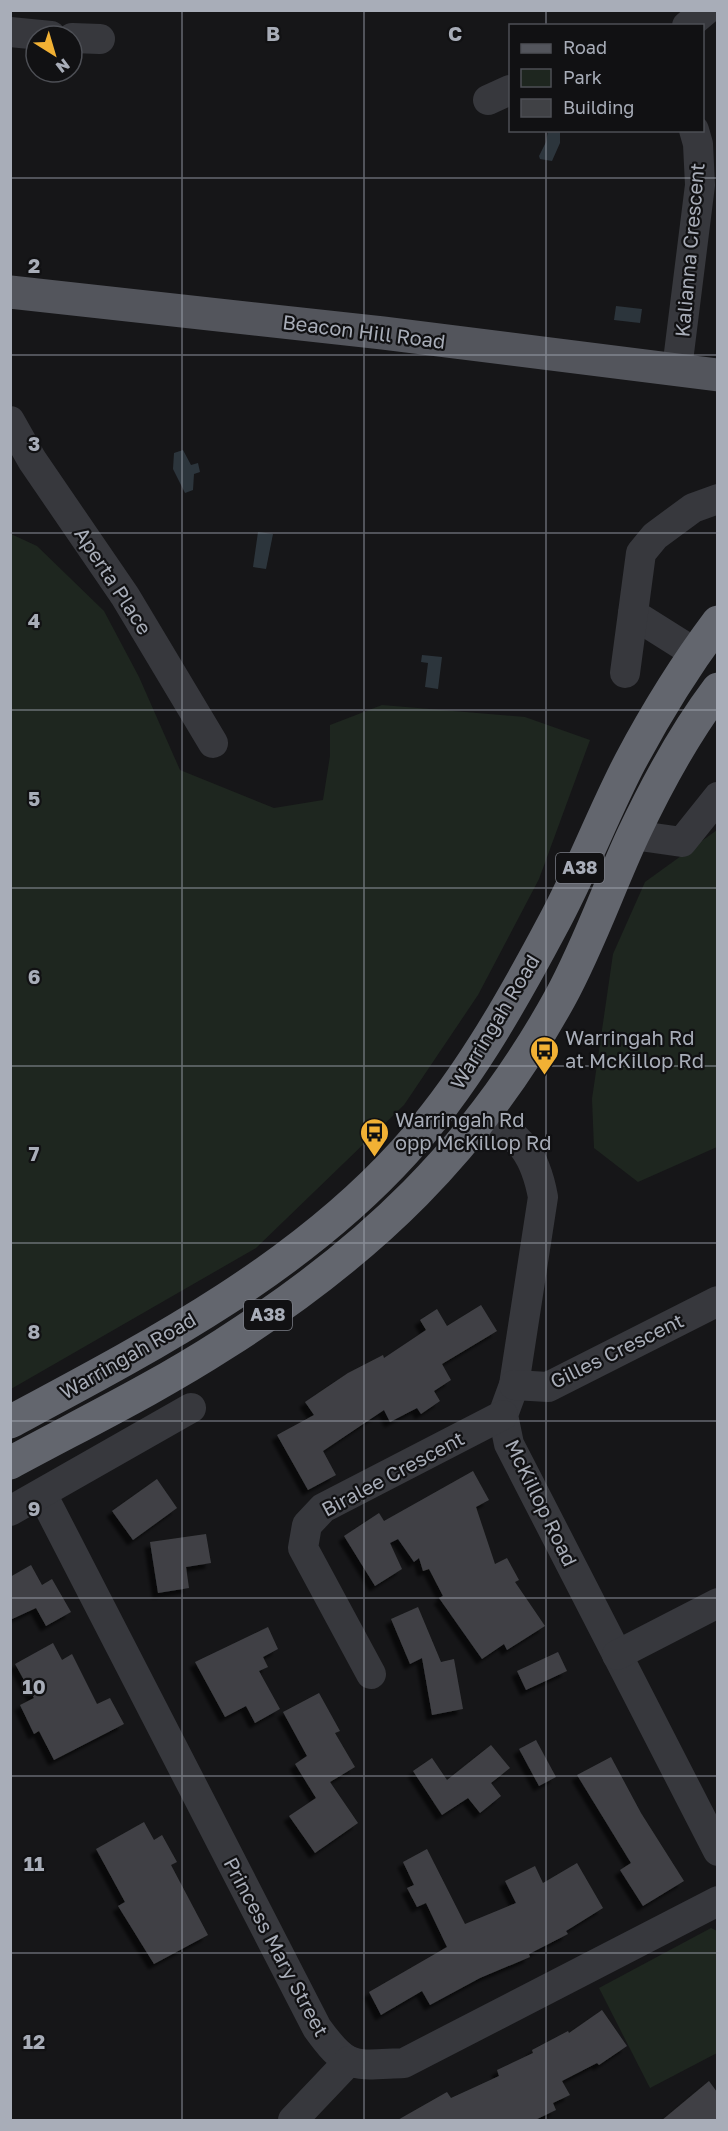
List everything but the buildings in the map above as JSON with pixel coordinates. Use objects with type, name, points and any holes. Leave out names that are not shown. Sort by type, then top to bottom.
[{"type":"highway","name":"Warringah Road","points":[[10,1422],[156,1343],[279,1263],[384,1173],[452,1093],[552,926],[630,763],[668,694],[717,622]]},
{"type":"highway","name":"Warringah Road","points":[[10,1463],[222,1346],[307,1288],[358,1248],[407,1204],[485,1114],[527,1055],[561,996],[597,922],[633,835],[667,769],[713,704]]},
{"type":"highway","name":"McKillop Road","points":[[452,1093],[485,1114]]},
{"type":"main road","name":"Beacon Hill Road","points":[[10,292],[717,375]]},
{"type":"street","points":[[689,24],[706,10]]},
{"type":"street","name":"Kalianna Crescent","points":[[677,369],[700,185],[698,144],[695,132]]},
{"type":"street","name":"Aperta Place","points":[[10,421],[32,460],[125,596],[213,743]]},
{"type":"street","points":[[625,673],[641,553],[655,536],[693,508],[717,499]]},
{"type":"street","points":[[633,615],[695,653]]},
{"type":"street","points":[[633,835],[682,842],[717,797]]},
{"type":"street","name":"McKillop Road","points":[[485,1114],[507,1128],[525,1148],[536,1168],[543,1197],[514,1385],[503,1415],[509,1444],[717,1851]]},
{"type":"street","name":"Gilles Crescent","points":[[514,1385],[548,1387],[717,1301]]},
{"type":"street","points":[[10,1511],[191,1408]]},
{"type":"street","name":"Biralee Crescent","points":[[371,1674],[303,1548],[307,1525],[323,1508],[503,1415]]},
{"type":"street","name":"Princess Mary Street","points":[[42,1494],[316,2028],[336,2054],[348,2061]]},
{"type":"street","points":[[617,1654],[717,1603]]},
{"type":"street","points":[[293,2121],[348,2061],[363,2065],[404,2063],[717,1901]]},
{"type":"green space","points":[[11,534],[37,546],[104,611],[139,677],[180,770],[274,808],[323,800],[330,756],[330,725],[382,705],[525,717],[590,740],[539,879],[478,995],[404,1105],[256,1248],[11,1389]]},
{"type":"green space","points":[[717,830],[717,1147],[638,1182],[594,1148],[592,1099],[613,954],[645,882]]},
{"type":"green space","points":[[711,1928],[717,1931],[717,2053],[650,2088],[599,1988]]},
{"type":"shaded area","points":[[548,132],[560,132],[560,143],[552,161],[540,159],[539,156]]},
{"type":"shaded area","points":[[616,306],[642,309],[640,323],[614,320]]},
{"type":"shaded area","points":[[183,450],[191,465],[198,463],[200,472],[194,474],[193,490],[185,493],[173,469],[174,453]]},
{"type":"shaded area","points":[[258,532],[273,534],[266,569],[253,567]]},
{"type":"shaded area","points":[[422,655],[442,657],[438,689],[425,687],[428,663],[421,662]]},
{"type":"place","name":"Warringah Rd at McKillop Rd","points":[[544,1076]]},
{"type":"place","name":"Warringah Rd opp McKillop Rd","points":[[374,1158]]}]
